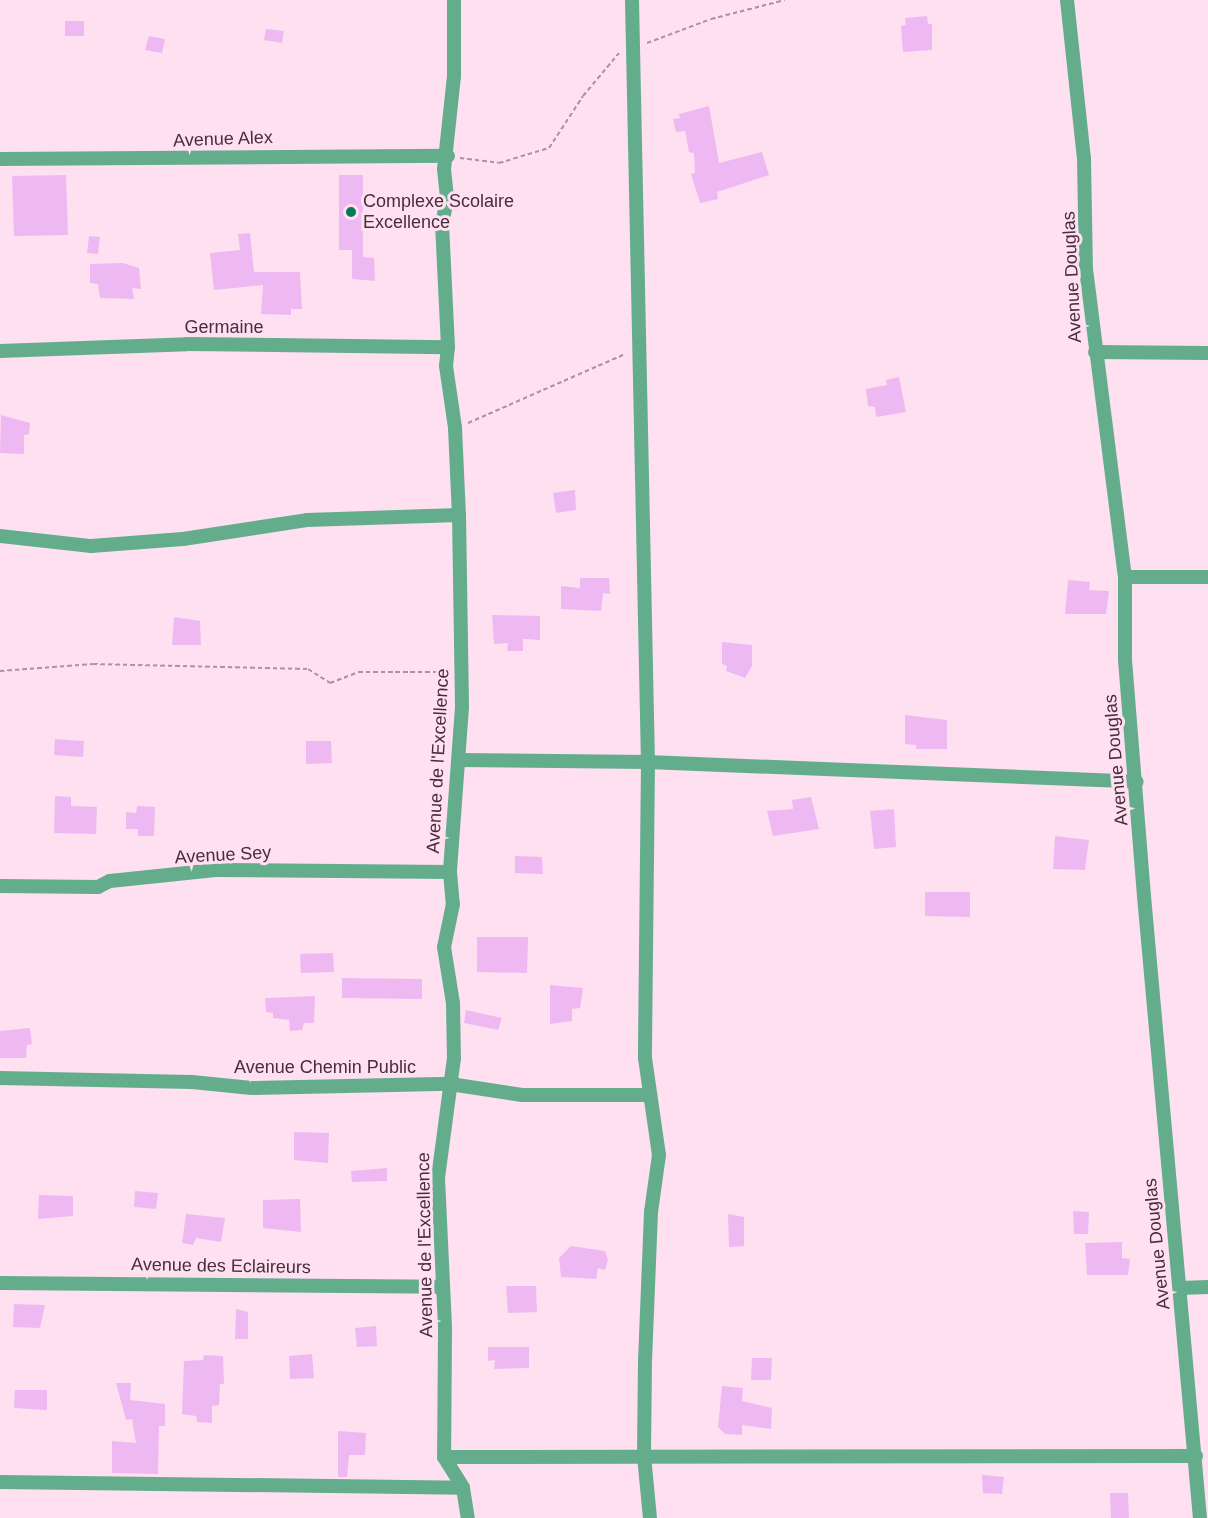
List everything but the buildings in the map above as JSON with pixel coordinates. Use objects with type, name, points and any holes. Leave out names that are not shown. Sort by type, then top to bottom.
[{"type":"street","name":"Avenue de l'Excellence","points":[[444,1457],[438,1178],[450,1084],[453,1002],[444,947],[453,904],[450,872],[459,760],[462,672],[459,515],[455,429],[446,366],[448,347],[442,224],[447,200],[444,169],[448,156],[454,76],[454,0]]},
{"type":"street","points":[[632,0],[648,762],[644,1029],[649,1095],[659,1155],[651,1212],[644,1456],[650,1518]]},
{"type":"street","name":"Avenue Douglas","points":[[1067,0],[1084,158],[1086,269],[1125,577],[1125,660],[1200,1518]]},
{"type":"street","name":"Avenue Alex","points":[[0,159],[448,156]]},
{"type":"street","name":"Germaine","points":[[0,351],[188,344],[448,347]]},
{"type":"street","points":[[1095,352],[1208,353]]},
{"type":"street","points":[[0,536],[91,546],[183,539],[307,519],[459,515]]},
{"type":"street","points":[[1125,577],[1208,577]]},
{"type":"street","points":[[459,760],[648,762],[1137,782]]},
{"type":"street","name":"Avenue Sey","points":[[0,886],[98,887],[110,880],[214,870],[450,872]]},
{"type":"street","name":"Avenue Chemin Public","points":[[0,1078],[192,1082],[252,1088],[450,1084],[522,1095],[649,1095]]},
{"type":"street","name":"Avenue des Eclaireurs","points":[[0,1283],[442,1287]]},
{"type":"street","points":[[1180,1288],[1208,1287]]},
{"type":"street","points":[[444,1457],[1196,1456]]},
{"type":"street","points":[[444,1457],[463,1488],[468,1518]]},
{"type":"street","points":[[0,1482],[463,1488]]},
{"type":"path","points":[[448,156],[499,163],[549,148],[614,55],[711,19],[784,0]]},
{"type":"path","points":[[455,429],[638,349]]},
{"type":"path","points":[[0,671],[93,664],[308,669],[330,683],[358,672],[462,672]]},
{"type":"place","name":"Complexe Scolaire Excellence","points":[[351,212]]}]
